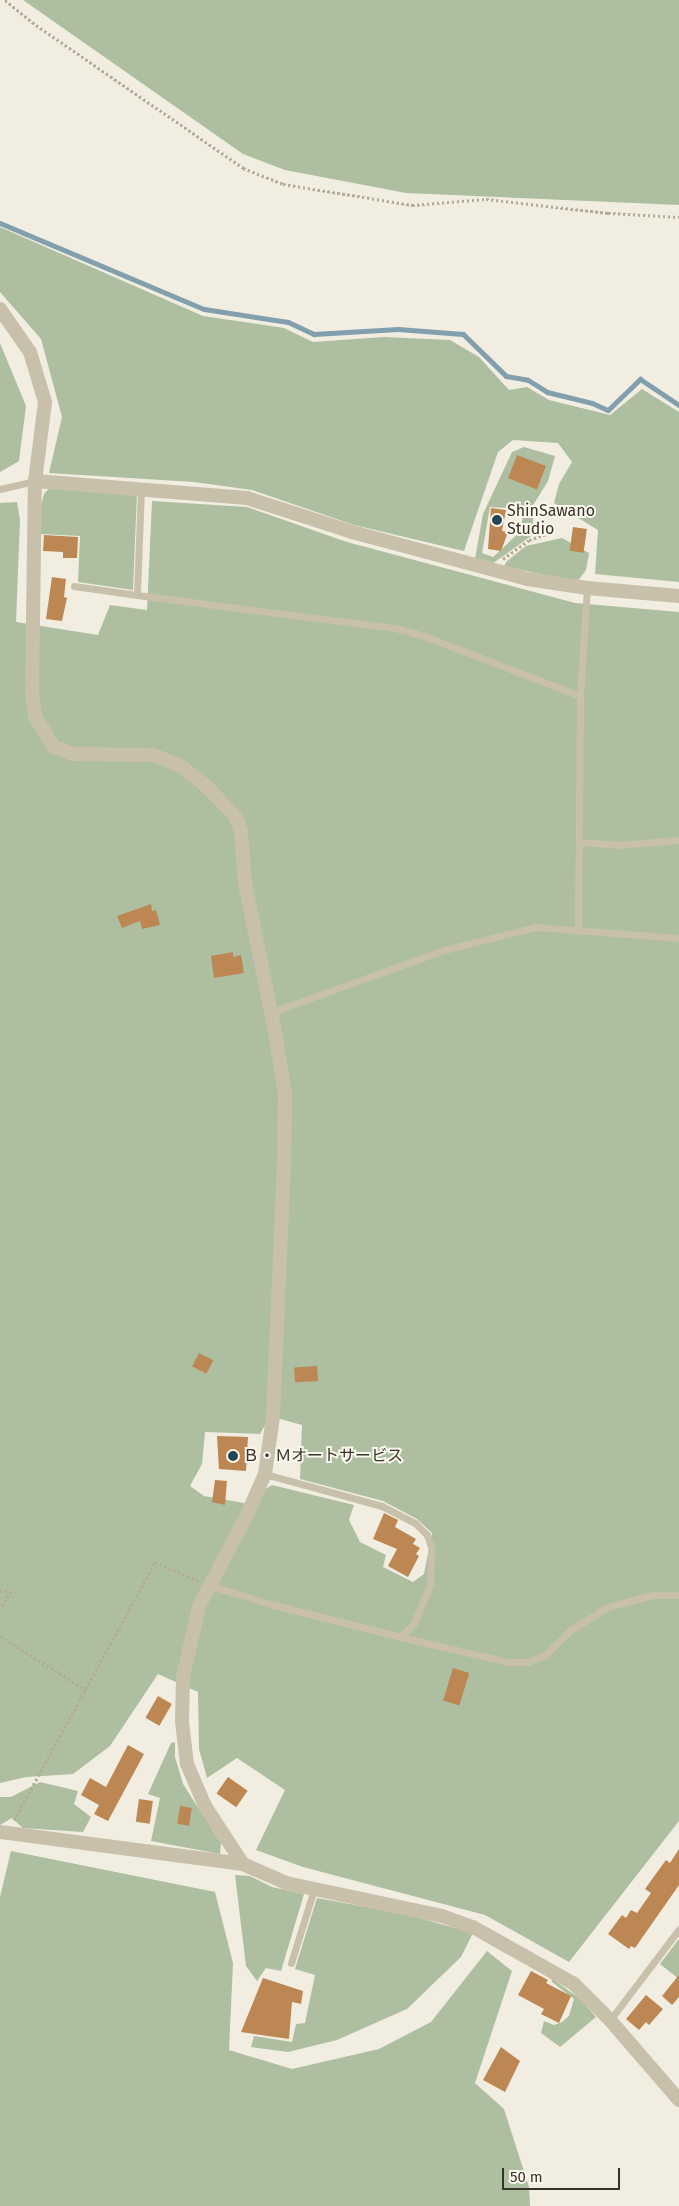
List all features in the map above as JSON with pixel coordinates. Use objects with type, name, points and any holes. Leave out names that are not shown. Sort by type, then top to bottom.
[{"type":"street","points":[[0,309],[30,352],[45,402],[35,481],[32,691],[35,716],[42,731],[54,747],[73,754],[153,755],[179,765],[205,785],[236,816],[241,832],[245,884],[272,1012],[285,1094],[284,1166],[273,1416],[265,1474],[246,1517],[208,1585],[194,1625],[182,1677],[183,1730],[187,1764],[205,1806],[243,1864]]},
{"type":"street","points":[[35,481],[247,498],[352,532],[492,570],[587,588],[679,596]]},
{"type":"street","points":[[4,1832],[243,1864],[271,1878],[442,1916],[473,1928],[558,1973],[610,2020],[679,2100]]},
{"type":"lane","points":[[0,489],[35,481]]},
{"type":"lane","points":[[137,595],[141,489]]},
{"type":"lane","points":[[74,586],[395,628],[424,636],[580,696]]},
{"type":"lane","points":[[578,931],[580,696],[587,588]]},
{"type":"lane","points":[[579,842],[618,845],[679,840]]},
{"type":"lane","points":[[272,1012],[484,938],[536,927],[679,938]]},
{"type":"lane","points":[[265,1474],[382,1506],[415,1523],[427,1534],[432,1547],[430,1585],[414,1623],[401,1637]]},
{"type":"lane","points":[[208,1585],[274,1605],[508,1662],[527,1662],[546,1655],[572,1629],[608,1606],[652,1595],[679,1595]]},
{"type":"lane","points":[[291,1963],[314,1889]]},
{"type":"lane","points":[[610,2020],[679,1929]]},
{"type":"path","points":[[5,0],[36,25],[243,168],[283,184],[412,205],[486,199],[608,213],[679,217]]},
{"type":"path","points":[[492,570],[511,552],[546,534]]},
{"type":"path","points":[[4,1832],[86,1690],[155,1562],[208,1585]]},
{"type":"path","points":[[0,1591],[11,1591],[0,1609]]},
{"type":"path","points":[[0,1636],[86,1690]]},
{"type":"green space","points":[[23,0],[679,0],[679,205],[406,193],[285,170],[243,154]]},
{"type":"green space","points":[[0,227],[203,316],[284,328],[313,342],[384,337],[450,340],[479,357],[509,390],[527,387],[549,400],[610,415],[642,389],[679,412],[679,582],[595,574],[598,530],[554,503],[559,484],[572,462],[558,443],[513,440],[498,452],[464,551],[354,525],[252,490],[194,482],[49,473],[62,417],[41,339],[0,292]]},
{"type":"green space","points":[[0,343],[26,406],[19,461],[0,472]]},
{"type":"green space","points":[[524,447],[555,456],[548,481],[532,507],[534,534],[492,564],[475,559],[483,514],[512,452]],"holes":[[[490,507],[508,508],[523,516],[520,532],[493,557],[482,553]]]},
{"type":"green space","points":[[52,485],[137,493],[133,590],[78,582],[80,536],[40,534],[41,506],[44,494]]},
{"type":"green space","points":[[152,501],[247,507],[347,542],[575,603],[679,612],[679,1821],[569,1962],[485,1915],[303,1867],[256,1850],[285,1790],[237,1758],[207,1778],[199,1749],[198,1692],[158,1674],[110,1746],[73,1774],[26,1777],[0,1783],[0,503],[17,502],[20,520],[16,622],[98,635],[110,605],[147,610]],"holes":[[[270,1416],[302,1425],[300,1479],[383,1501],[417,1519],[432,1533],[424,1574],[413,1582],[383,1567],[386,1555],[360,1542],[349,1520],[354,1505],[272,1485],[244,1503],[204,1496],[190,1486],[202,1464],[205,1432],[260,1434]]]},
{"type":"green space","points":[[562,538],[589,553],[586,570],[577,582],[504,566],[507,561],[526,546]]},
{"type":"green space","points":[[175,1742],[175,1757],[183,1784],[221,1843],[220,1854],[151,1841],[160,1798],[148,1794],[171,1743]]},
{"type":"green space","points":[[40,1782],[78,1791],[74,1804],[91,1817],[83,1832],[23,1828],[12,1818],[0,1825],[0,1797],[11,1797]]},
{"type":"green space","points":[[11,1851],[215,1892],[233,1963],[229,2050],[292,2069],[379,2049],[431,2022],[487,1951],[512,1971],[475,2083],[504,2109],[529,2187],[530,2206],[0,2206],[0,1897]]},
{"type":"green space","points":[[235,1875],[250,1876],[272,1887],[304,1894],[281,1971],[266,1968],[257,1981],[246,1966]]},
{"type":"green space","points":[[317,1898],[405,1914],[473,1933],[461,1957],[407,2009],[337,2040],[288,2052],[251,2047],[254,2036],[292,2042],[296,2024],[305,2023],[315,1975],[295,1969]]},
{"type":"green space","points":[[679,1939],[679,1979],[660,1964]]},
{"type":"green space","points":[[551,1978],[579,1998],[596,2017],[560,2047],[541,2033],[544,2021],[554,2025],[562,2022],[569,2016],[574,1999],[552,1982]]},
{"type":"building","points":[[517,455],[546,466],[537,489],[508,478]]},
{"type":"building","name":"ShinSawano Studio","points":[[491,508],[506,510],[502,531],[508,532],[501,551],[488,549]]},
{"type":"building","points":[[573,527],[587,529],[584,553],[570,551]]},
{"type":"building","points":[[44,535],[78,537],[77,558],[63,558],[63,552],[43,551]]},
{"type":"building","points":[[52,577],[66,579],[64,597],[67,598],[62,621],[46,619]]},
{"type":"building","points":[[151,904],[152,911],[156,910],[160,925],[142,929],[140,921],[122,928],[117,916]]},
{"type":"building","points":[[233,952],[233,957],[241,955],[244,973],[214,978],[211,956]]},
{"type":"building","points":[[199,1353],[213,1360],[206,1374],[192,1366]]},
{"type":"building","points":[[317,1366],[318,1381],[295,1383],[294,1368]]},
{"type":"building","points":[[217,1436],[248,1437],[246,1471],[219,1469]]},
{"type":"building","points":[[215,1480],[227,1481],[225,1505],[212,1502]]},
{"type":"building","points":[[384,1513],[398,1520],[395,1527],[416,1539],[413,1544],[420,1548],[416,1554],[419,1556],[408,1577],[388,1566],[397,1549],[373,1539]]},
{"type":"building","points":[[453,1668],[469,1673],[459,1705],[443,1701]]},
{"type":"building","points":[[158,1696],[172,1704],[159,1726],[146,1718]]},
{"type":"building","points":[[128,1745],[144,1754],[108,1821],[94,1814],[99,1805],[81,1795],[90,1778],[106,1787]]},
{"type":"building","points":[[228,1777],[248,1791],[236,1807],[217,1793]]},
{"type":"building","points":[[139,1799],[153,1801],[150,1824],[136,1822]]},
{"type":"building","points":[[180,1806],[192,1808],[189,1826],[177,1824]]},
{"type":"building","points":[[679,1849],[679,1885],[635,1948],[631,1946],[629,1949],[608,1934],[622,1915],[626,1918],[631,1910],[637,1913],[651,1893],[645,1889],[666,1860],[670,1863]]},
{"type":"building","points":[[531,1971],[548,1980],[546,1983],[571,1996],[559,2023],[541,2014],[544,2009],[518,1995]]},
{"type":"building","points":[[679,1975],[679,1997],[672,2005],[662,1996]]},
{"type":"building","points":[[263,1978],[303,1991],[301,2004],[292,2002],[289,2039],[241,2032]]},
{"type":"building","points":[[646,1995],[663,2009],[649,2025],[646,2022],[639,2030],[626,2019]]},
{"type":"building","points":[[501,2047],[520,2061],[505,2092],[483,2080]]},
{"type":"waterway","points":[[0,223],[204,309],[288,322],[314,334],[398,329],[463,334],[506,376],[528,380],[547,392],[592,403],[608,410],[640,379],[679,405]]},
{"type":"place","name":"ShinSawano Studio","points":[[497,520]]},
{"type":"place","name":"Ｂ・Ｍオートサービス","points":[[233,1456]]}]
